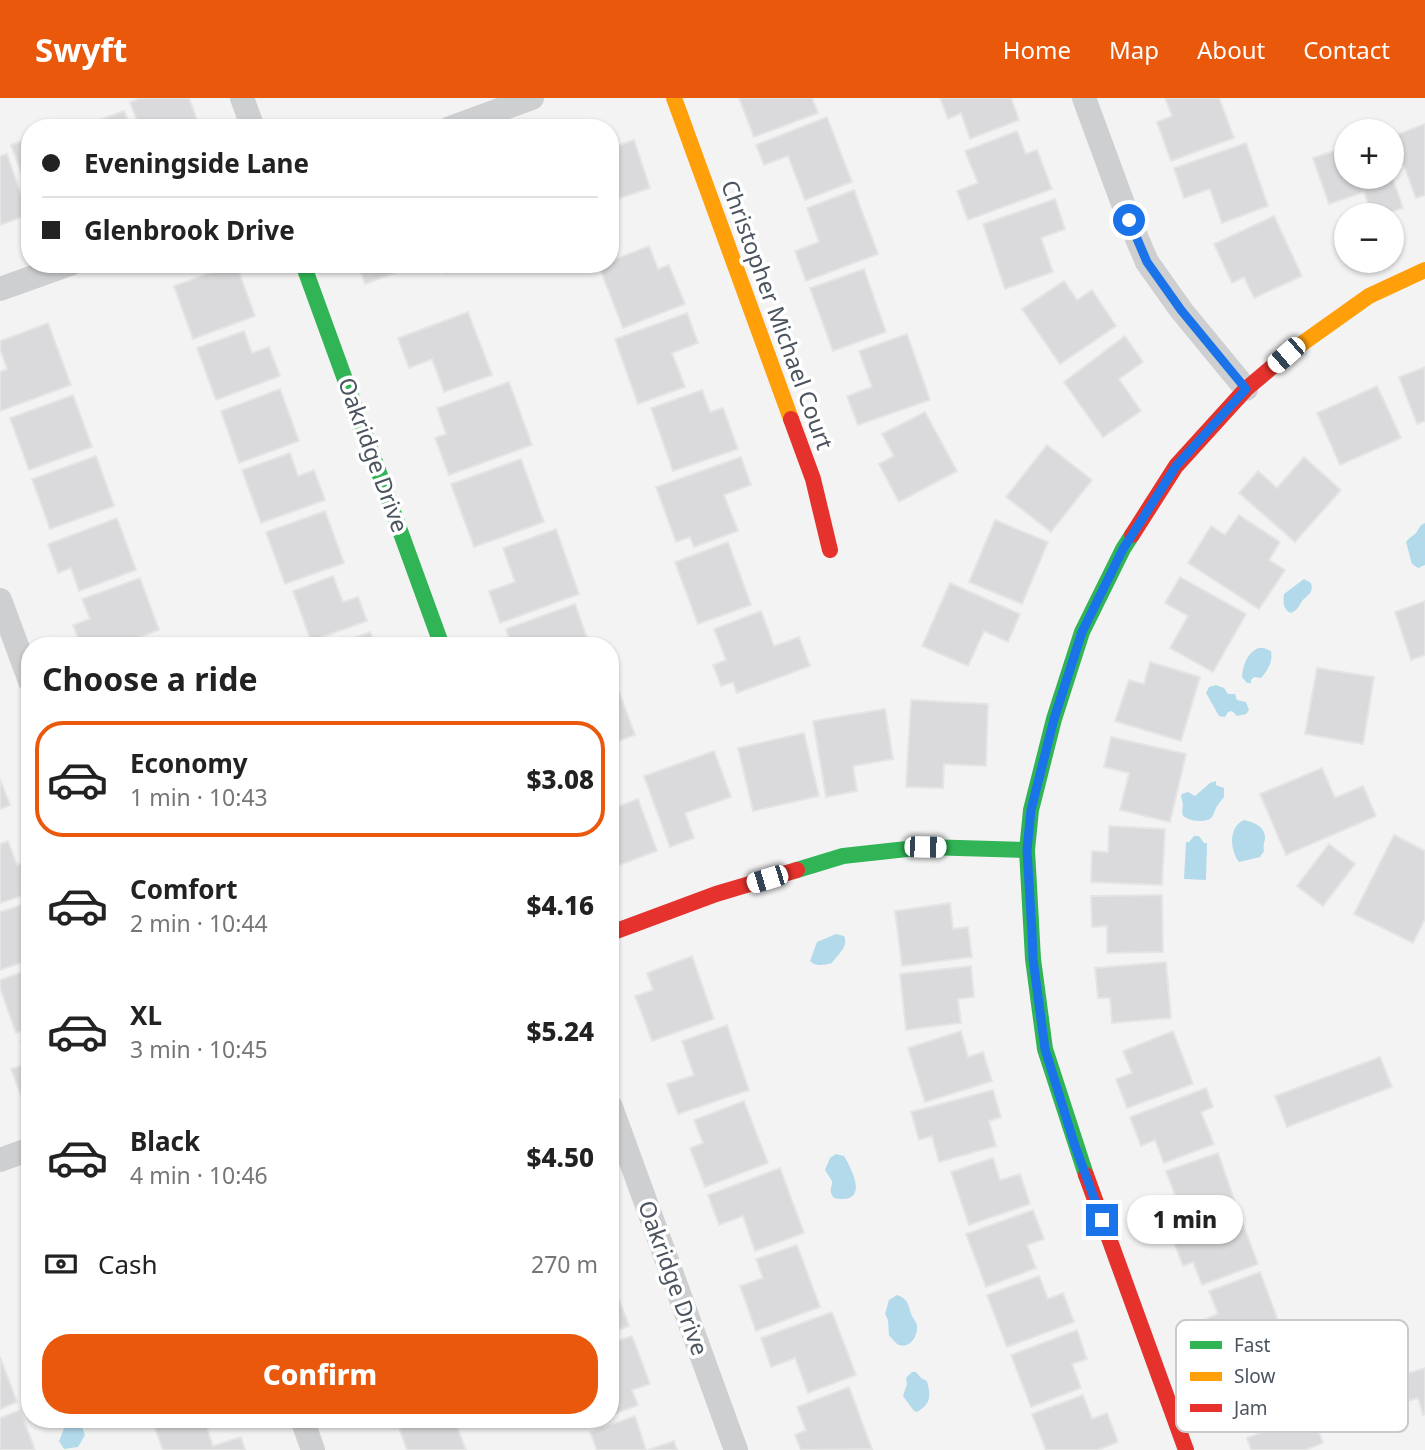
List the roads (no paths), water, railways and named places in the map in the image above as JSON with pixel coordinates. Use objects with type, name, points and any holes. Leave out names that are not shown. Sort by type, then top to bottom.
[{"type":"street","points":[[242,98],[250,119]]},
{"type":"street","points":[[475,119],[532,98]]},
{"type":"street","name":"Christopher Michael Court","points":[[674,98],[813,479],[830,550]]},
{"type":"street","points":[[1084,98],[1147,262],[1181,310],[1246,389]]},
{"type":"street","points":[[1176,1423],[1074,1143],[1045,1049],[1033,959],[1027,850],[1031,810],[1054,719],[1082,632],[1123,549],[1176,466],[1246,389],[1286,355],[1369,296],[1425,270]]},
{"type":"street","points":[[0,289],[45,273]]},
{"type":"street","name":"Oakridge Drive","points":[[306,273],[439,637]]},
{"type":"street","points":[[0,600],[21,657]]},
{"type":"street","points":[[619,930],[716,894],[843,856],[925,847],[1027,850]]},
{"type":"street","name":"Oakridge Drive","points":[[619,1129],[736,1450]]},
{"type":"street","points":[[0,1160],[21,1152]]},
{"type":"street","points":[[305,1428],[313,1450]]},
{"type":"street","points":[[1179,1432],[1186,1450]]},
{"type":"water","points":[[1425,523],[1425,565],[1418,568],[1412,564],[1406,542]]},
{"type":"water","points":[[1304,579],[1311,583],[1311,591],[1297,609],[1288,612],[1284,594]]},
{"type":"water","points":[[1259,648],[1271,651],[1271,662],[1261,678],[1254,677],[1251,683],[1247,683],[1242,677],[1245,664],[1251,653]]},
{"type":"water","points":[[1216,685],[1224,688],[1228,694],[1235,694],[1237,700],[1246,702],[1249,710],[1246,714],[1237,716],[1232,711],[1225,717],[1219,716],[1206,693],[1209,687]]},
{"type":"water","points":[[1216,781],[1216,785],[1224,788],[1224,797],[1212,817],[1198,821],[1183,816],[1182,794],[1188,792],[1195,796]]},
{"type":"water","points":[[1244,820],[1264,831],[1264,851],[1260,857],[1239,862],[1232,839],[1235,828]]},
{"type":"water","points":[[1199,836],[1207,843],[1206,880],[1184,879],[1186,842]]},
{"type":"water","points":[[836,934],[844,936],[845,944],[832,963],[812,963],[810,961],[817,942]]},
{"type":"water","points":[[836,1154],[844,1156],[856,1186],[852,1197],[845,1199],[834,1198],[831,1191],[832,1181],[825,1170],[830,1158]]},
{"type":"water","points":[[897,1295],[906,1301],[917,1326],[914,1338],[905,1345],[897,1344],[889,1336],[885,1314],[889,1300]]},
{"type":"water","points":[[912,1372],[927,1381],[929,1391],[927,1403],[917,1412],[903,1396],[906,1378]]},
{"type":"water","points":[[64,1428],[82,1428],[85,1435],[78,1447],[64,1449],[59,1441]]}]
